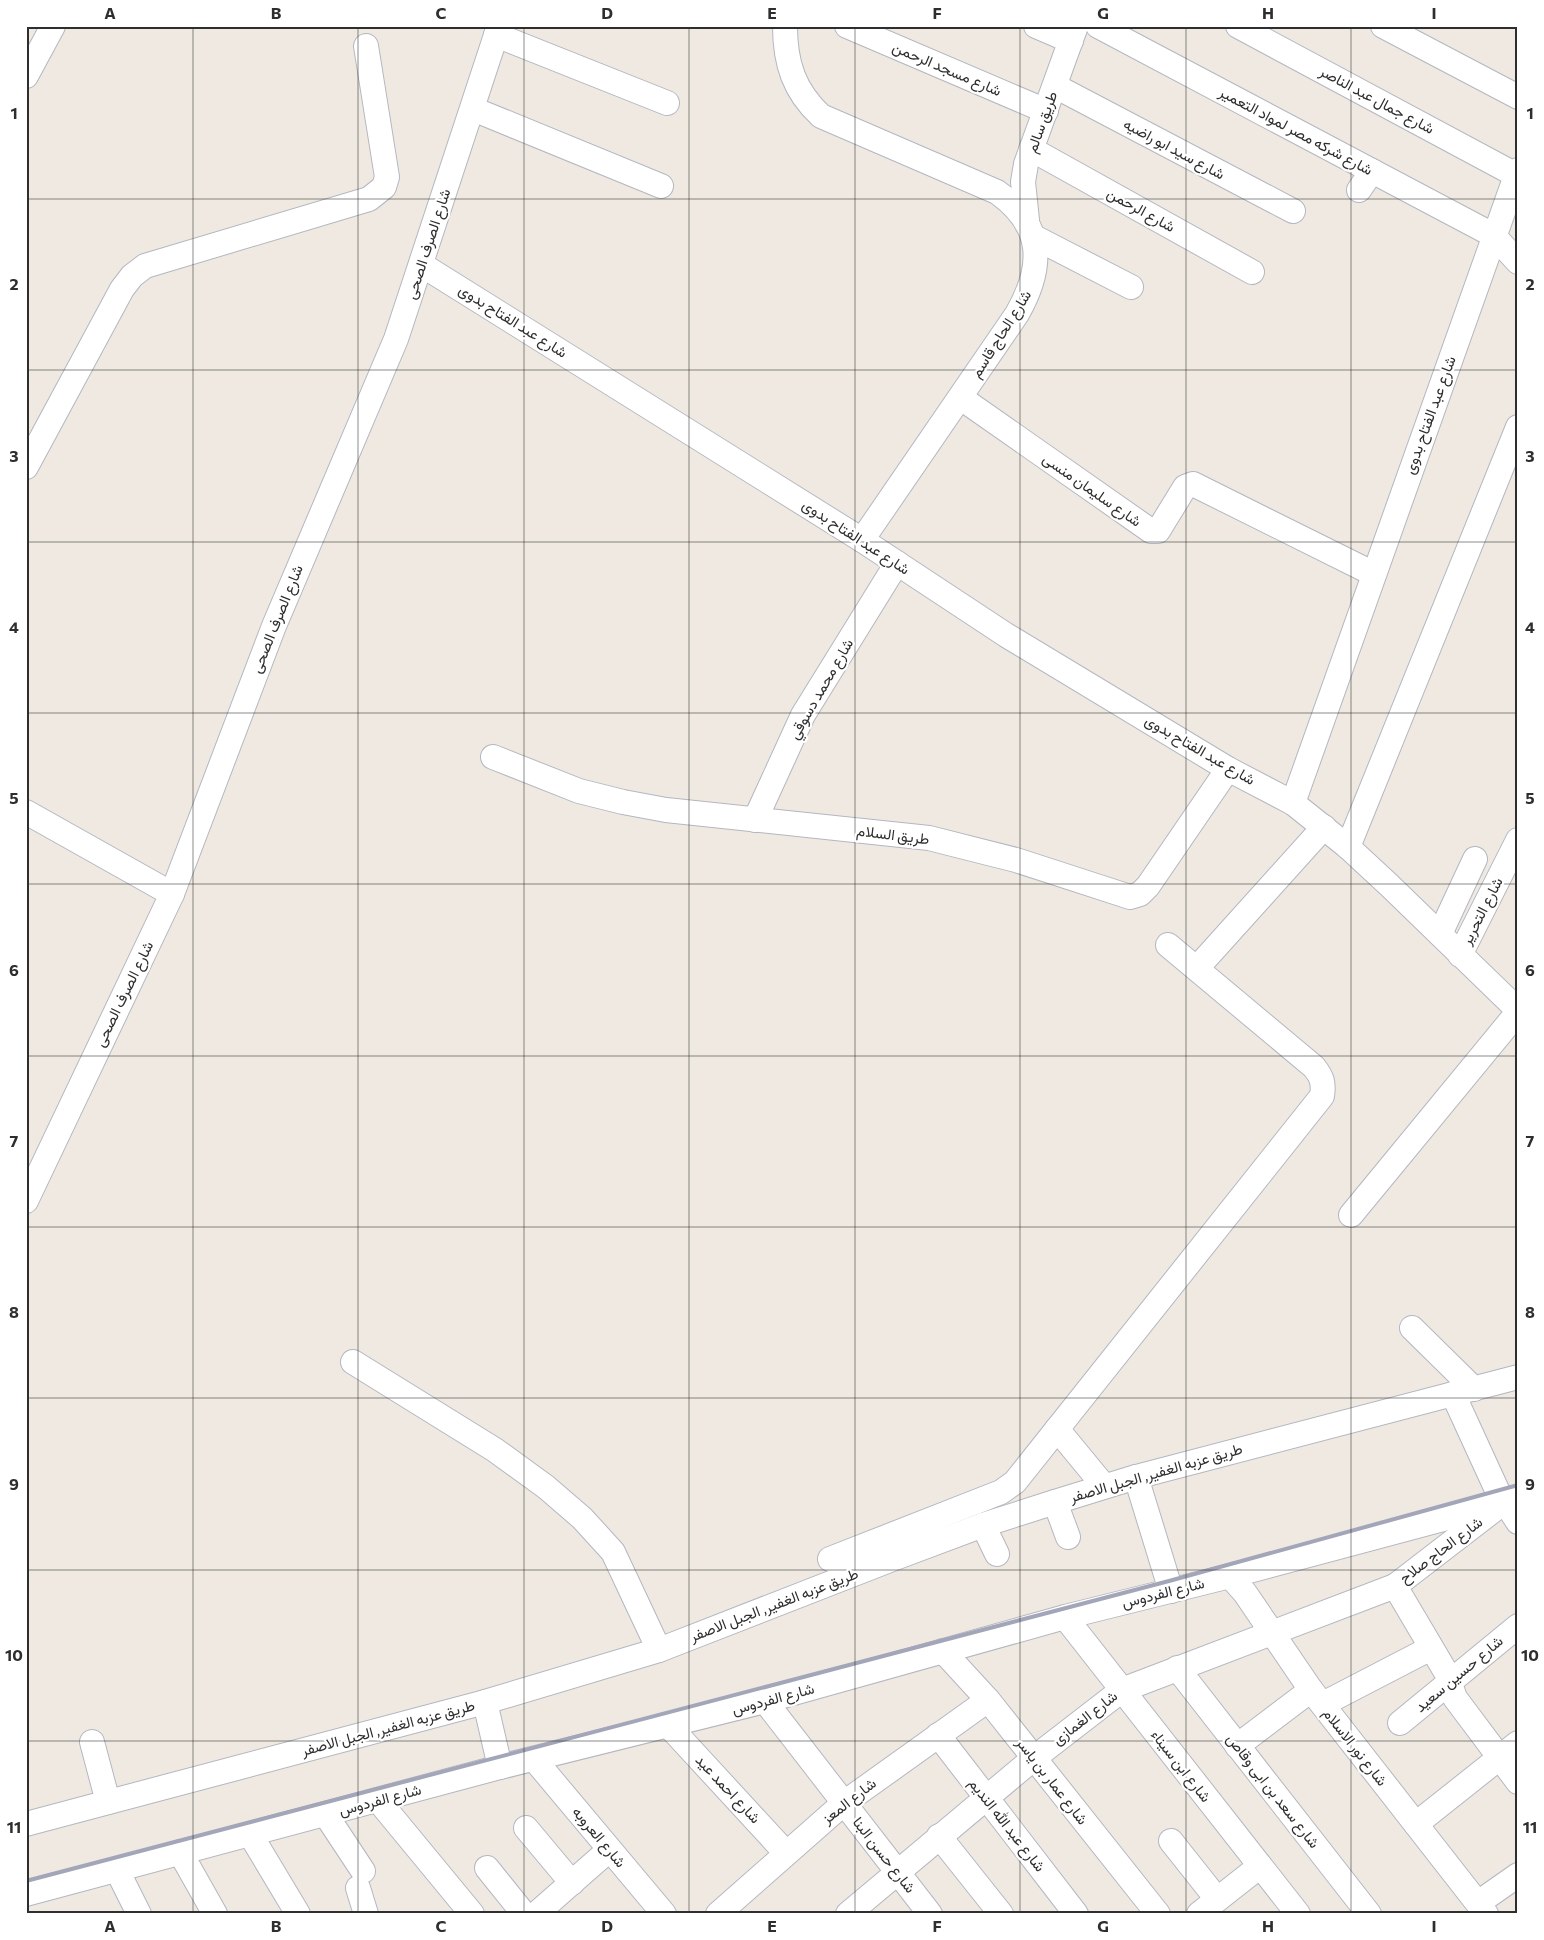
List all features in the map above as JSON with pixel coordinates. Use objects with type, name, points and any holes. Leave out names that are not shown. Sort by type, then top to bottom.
[{"type":"street","points":[[785,26],[790,70],[796,88],[807,104],[821,116],[997,192],[1013,204],[1030,229],[1132,287]]},
{"type":"street","name":"شارع مسجد الرحمن","points":[[848,26],[1046,111]]},
{"type":"street","points":[[1036,26],[1074,34]]},
{"type":"street","name":"شارع شركه مصر لمواد التعمير","points":[[1098,26],[1365,181],[1493,236],[1518,262]]},
{"type":"street","name":"شارع جمال عبد الناصر","points":[[1238,26],[1517,172]]},
{"type":"street","points":[[1384,26],[1518,97]]},
{"type":"street","points":[[498,31],[667,103]]},
{"type":"street","name":"شارع الصرف الصحى","points":[[26,1201],[172,894],[270,634],[396,338],[498,31]]},
{"type":"street","name":"طريق سالم","points":[[1030,229],[1023,182],[1031,149],[1074,34]]},
{"type":"street","points":[[26,76],[40,37]]},
{"type":"street","points":[[26,466],[122,289],[132,276],[146,266],[369,199],[384,187],[387,176],[366,46]]},
{"type":"street","name":"شارع سيد ابو راضيه","points":[[1055,86],[1293,211]]},
{"type":"street","points":[[473,108],[661,186]]},
{"type":"street","name":"شارع الرحمن","points":[[1031,149],[1252,272]]},
{"type":"street","name":"شارع عبد الفتاح بدوى","points":[[1293,803],[1517,172]]},
{"type":"street","name":"شارع الحاج قاسم","points":[[862,540],[961,398],[1030,292],[1035,273],[1036,255],[1030,229]]},
{"type":"street","name":"شارع عبد الفتاح بدوى","points":[[422,264],[862,540],[1006,635],[1228,769],[1293,803],[1348,847],[1518,1011]]},
{"type":"street","name":"شارع سليمان منسى","points":[[961,398],[1151,532],[1158,531],[1185,487],[1193,484],[1374,574]]},
{"type":"street","points":[[1348,847],[1518,428]]},
{"type":"street","name":"شارع محمد دسوقي","points":[[755,820],[803,715],[897,563]]},
{"type":"street","name":"طريق السلام","points":[[493,758],[579,791],[622,802],[666,810],[928,838],[1016,860],[1130,897],[1140,894],[1148,886],[1228,769]]},
{"type":"street","points":[[26,812],[172,894]]},
{"type":"street","points":[[1196,968],[1324,827]]},
{"type":"street","name":"شارع التحرير","points":[[1460,955],[1518,840]]},
{"type":"street","points":[[1440,934],[1475,860]]},
{"type":"street","points":[[830,1559],[1008,1488],[1021,1476],[1322,1096],[1324,1085],[1321,1075],[1314,1067],[1168,945]]},
{"type":"street","points":[[1351,1215],[1518,1011]]},
{"type":"street","points":[[1412,1328],[1463,1392],[1511,1500],[1518,1522]]},
{"type":"street","points":[[353,1362],[495,1450],[546,1486],[582,1518],[613,1552],[660,1650]]},
{"type":"street","name":"طريق عزبه الغفير, الجبل الاصفر","points":[[26,1824],[486,1702],[660,1650],[983,1525],[1104,1486],[1518,1377]]},
{"type":"street","points":[[1057,1429],[1104,1486]]},
{"type":"street","points":[[1136,1477],[1171,1591]]},
{"type":"street","name":"شارع الفردوس","points":[[26,1894],[500,1767],[765,1702],[1065,1617],[1230,1576],[1511,1500]]},
{"type":"street","name":"شارع الحاج صلاح","points":[[1511,1500],[1395,1586],[1450,1681],[1451,1692],[1518,1782]]},
{"type":"street","points":[[1055,1502],[1068,1537]]},
{"type":"street","points":[[983,1525],[997,1554]]},
{"type":"street","name":"شارع نور الاسلام","points":[[1230,1576],[1245,1593],[1270,1633],[1317,1697],[1482,1908]]},
{"type":"street","name":"شارع الغمازى","points":[[848,1914],[1034,1758],[1122,1690],[1395,1586]]},
{"type":"street","name":"شارع ابن سيناء","points":[[1065,1617],[1298,1914]]},
{"type":"street","name":"شارع حسين سعيد","points":[[1400,1723],[1518,1626]]},
{"type":"street","points":[[1237,1746],[1317,1697],[1431,1648]]},
{"type":"street","name":"شارع عمار بن ياسر","points":[[943,1651],[988,1700],[1158,1914]]},
{"type":"street","name":"شارع سعد بن ابى وقاص","points":[[1177,1668],[1369,1914]]},
{"type":"street","name":"شارع المعز","points":[[718,1914],[844,1803],[988,1700]]},
{"type":"street","points":[[486,1702],[500,1767]]},
{"type":"street","name":"شارع حسن البنا","points":[[765,1702],[930,1914]]},
{"type":"street","name":"شارع احمد عيد","points":[[669,1726],[786,1853]]},
{"type":"street","name":"شارع عبد الله النديم","points":[[938,1735],[1076,1914]]},
{"type":"street","points":[[92,1742],[108,1802]]},
{"type":"street","points":[[1416,1824],[1518,1743]]},
{"type":"street","name":"شارع العروبه","points":[[534,1759],[664,1914]]},
{"type":"street","points":[[378,1800],[472,1914]]},
{"type":"street","points":[[326,1815],[360,1879],[366,1914]]},
{"type":"street","points":[[526,1828],[572,1883]]},
{"type":"street","points":[[250,1834],[298,1914]]},
{"type":"street","points":[[939,1836],[1001,1914]]},
{"type":"street","points":[[1171,1840],[1217,1900]]},
{"type":"street","points":[[536,1914],[609,1850]]},
{"type":"street","points":[[180,1852],[215,1914]]},
{"type":"street","points":[[1199,1914],[1260,1866]]},
{"type":"street","points":[[487,1868],[524,1914]]},
{"type":"street","points":[[120,1870],[120,1878],[139,1914]]},
{"type":"street","points":[[1482,1908],[1518,1875]]},
{"type":"railway","points":[[26,1881],[1169,1581],[1518,1485]]}]
